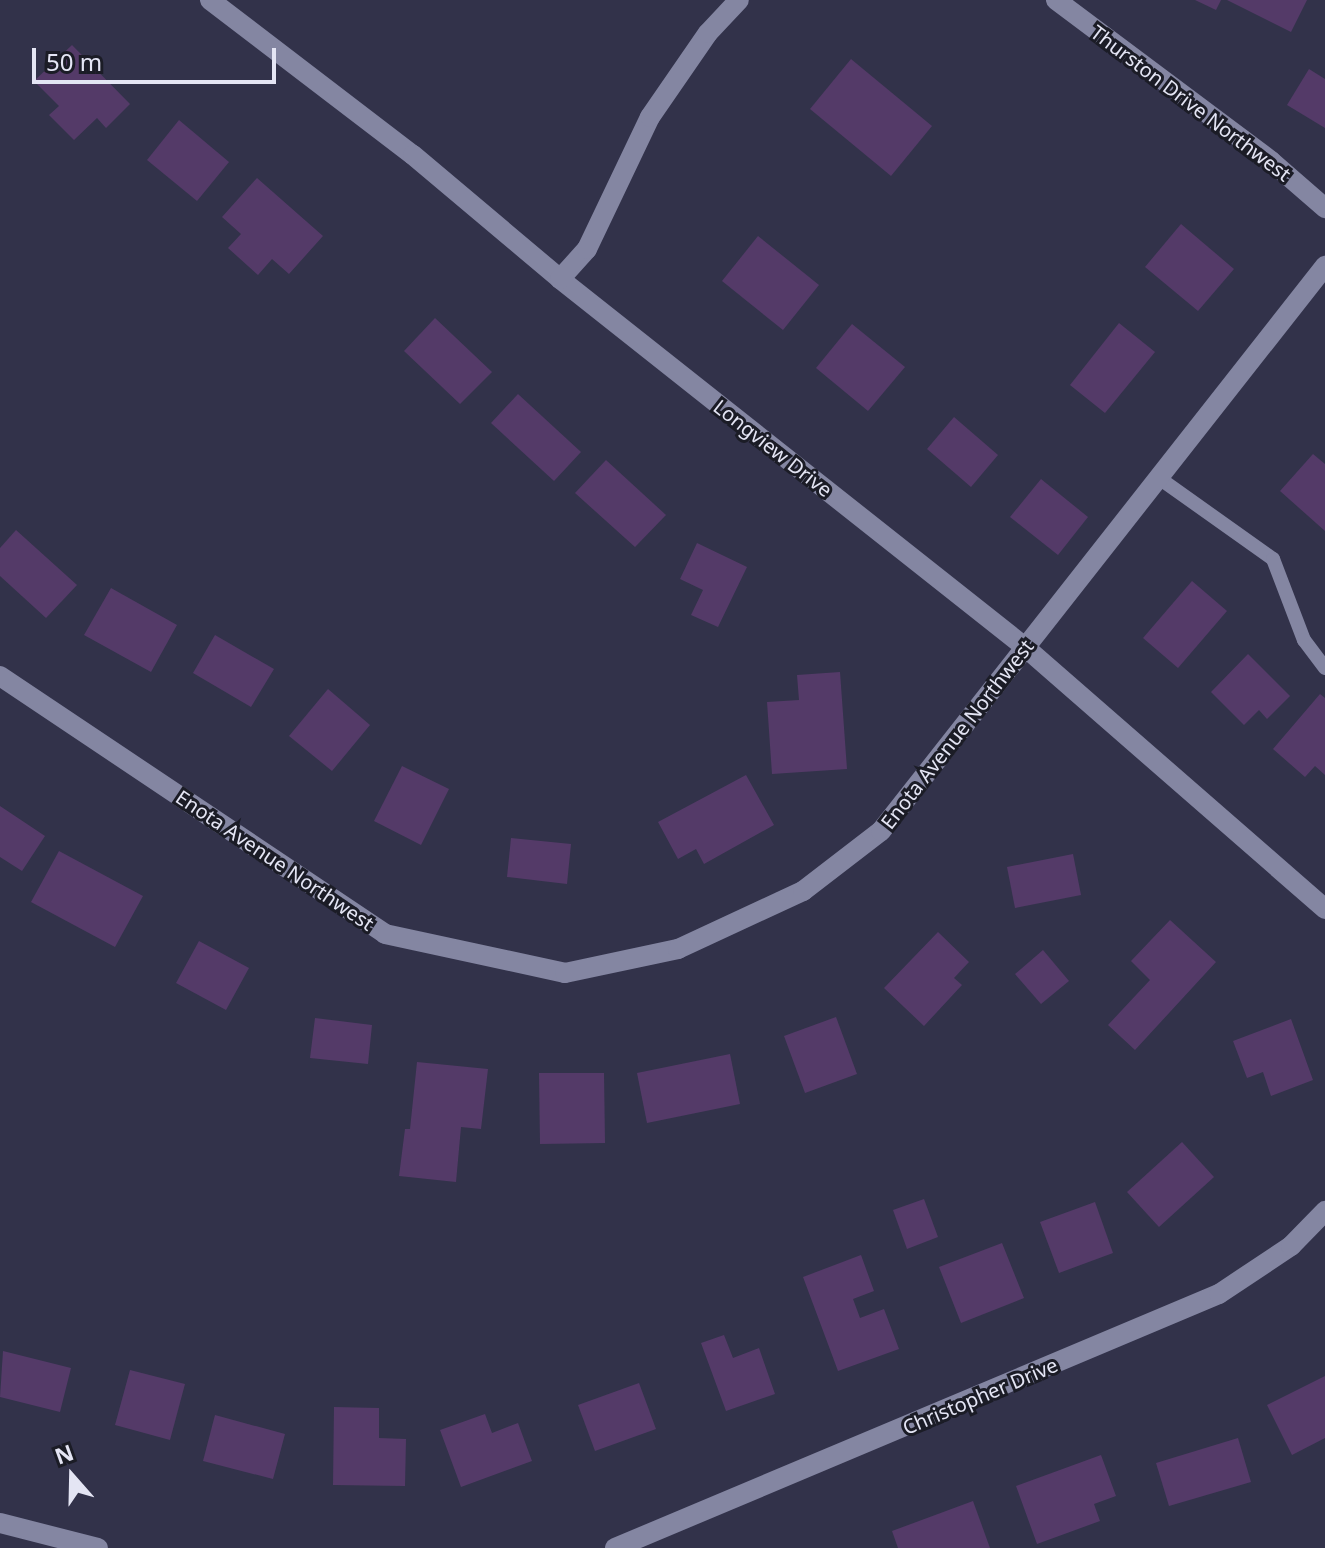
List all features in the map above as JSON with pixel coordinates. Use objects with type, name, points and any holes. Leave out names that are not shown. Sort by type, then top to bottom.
[{"type":"street","name":"Longview Drive","points":[[210,0],[413,155],[560,279],[1026,648],[1325,909]]},
{"type":"street","points":[[560,279],[587,249],[650,117],[708,33],[739,0]]},
{"type":"street","name":"Thurston Drive Northwest","points":[[1056,0],[1271,161],[1325,208]]},
{"type":"street","name":"Enota Avenue Northwest","points":[[0,676],[385,934],[565,973],[678,949],[803,891],[881,831],[1325,266]]},
{"type":"street","name":"Christopher Drive","points":[[615,1548],[1219,1294],[1291,1246],[1325,1211]]},
{"type":"street","points":[[0,1523],[98,1548]]},
{"type":"lane","points":[[1159,478],[1273,559],[1304,640],[1325,668]]},
{"type":"building","points":[[1195,0],[1221,0],[1216,10]]},
{"type":"building","points":[[1227,0],[1307,0],[1291,32]]},
{"type":"building","points":[[72,45],[130,104],[106,128],[97,118],[74,140],[49,115],[59,106],[34,81]]},
{"type":"building","points":[[851,59],[932,126],[891,176],[810,109]]},
{"type":"building","points":[[1309,69],[1325,79],[1325,128],[1287,105]]},
{"type":"building","points":[[179,120],[229,162],[197,201],[147,160]]},
{"type":"building","points":[[257,178],[323,236],[289,274],[272,259],[258,275],[228,248],[241,234],[222,217]]},
{"type":"building","points":[[1181,224],[1234,269],[1198,311],[1145,267]]},
{"type":"building","points":[[758,236],[819,285],[783,330],[722,281]]},
{"type":"building","points":[[435,318],[492,372],[460,404],[404,351]]},
{"type":"building","points":[[1119,323],[1155,352],[1105,413],[1070,385]]},
{"type":"building","points":[[852,324],[905,367],[868,411],[816,368]]},
{"type":"building","points":[[518,394],[581,452],[554,481],[491,423]]},
{"type":"building","points":[[954,417],[998,455],[971,487],[927,449]]},
{"type":"building","points":[[1313,454],[1325,464],[1325,531],[1280,491]]},
{"type":"building","points":[[606,460],[666,515],[635,547],[575,493]]},
{"type":"building","points":[[1041,479],[1088,517],[1058,555],[1010,517]]},
{"type":"building","points":[[16,530],[77,585],[46,618],[0,576],[0,548]]},
{"type":"building","points":[[697,543],[747,567],[718,627],[691,615],[703,590],[680,579]]},
{"type":"building","points":[[1192,581],[1227,611],[1178,668],[1143,638]]},
{"type":"building","points":[[111,588],[177,625],[151,672],[84,635]]},
{"type":"building","points":[[215,635],[274,669],[251,707],[193,673]]},
{"type":"building","points":[[1248,654],[1290,696],[1267,719],[1259,710],[1244,725],[1211,692]]},
{"type":"building","points":[[840,672],[847,769],[772,774],[767,702],[799,700],[797,675]]},
{"type":"building","points":[[328,689],[370,725],[332,771],[289,736]]},
{"type":"building","points":[[1320,694],[1325,698],[1325,775],[1315,766],[1305,777],[1273,749]]},
{"type":"building","points":[[402,766],[449,789],[421,845],[374,821]]},
{"type":"building","points":[[746,775],[774,825],[704,864],[696,849],[678,859],[658,822]]},
{"type":"building","points":[[0,806],[45,836],[22,871],[0,857]]},
{"type":"building","points":[[511,838],[571,844],[567,884],[507,877]]},
{"type":"building","points":[[59,851],[143,896],[115,947],[31,902]]},
{"type":"building","points":[[1073,854],[1081,895],[1015,908],[1007,867]]},
{"type":"building","points":[[1170,920],[1216,962],[1135,1050],[1108,1025],[1150,980],[1131,961]]},
{"type":"building","points":[[938,932],[969,962],[954,978],[962,985],[924,1026],[884,988]]},
{"type":"building","points":[[199,941],[249,968],[226,1010],[176,983]]},
{"type":"building","points":[[1043,950],[1069,981],[1041,1004],[1015,974]]},
{"type":"building","points":[[836,1017],[857,1074],[805,1093],[784,1036]]},
{"type":"building","points":[[315,1018],[372,1025],[368,1064],[310,1058]]},
{"type":"building","points":[[1291,1019],[1313,1080],[1271,1096],[1263,1072],[1247,1078],[1233,1041]]},
{"type":"building","points":[[730,1054],[740,1104],[647,1123],[637,1073]]},
{"type":"building","points":[[417,1062],[488,1069],[481,1129],[461,1127],[456,1182],[399,1176],[405,1129],[410,1129]]},
{"type":"building","points":[[539,1073],[604,1073],[605,1143],[540,1144]]},
{"type":"building","points":[[1182,1142],[1214,1177],[1159,1227],[1127,1192]]},
{"type":"building","points":[[924,1199],[938,1237],[907,1249],[893,1210]]},
{"type":"building","points":[[1095,1202],[1113,1253],[1059,1273],[1040,1222]]},
{"type":"building","points":[[1002,1243],[1024,1298],[961,1323],[939,1267]]},
{"type":"building","points":[[861,1255],[874,1291],[853,1299],[860,1318],[884,1309],[899,1349],[838,1371],[803,1277]]},
{"type":"building","points":[[724,1335],[733,1358],[759,1348],[775,1394],[726,1411],[701,1343]]},
{"type":"building","points":[[3,1351],[71,1368],[60,1412],[0,1397]]},
{"type":"building","points":[[130,1370],[185,1384],[170,1440],[115,1425]]},
{"type":"building","points":[[1325,1376],[1325,1438],[1292,1455],[1267,1405]]},
{"type":"building","points":[[639,1383],[656,1429],[595,1451],[578,1405]]},
{"type":"building","points":[[334,1407],[379,1408],[379,1438],[406,1439],[405,1486],[333,1485]]},
{"type":"building","points":[[485,1414],[492,1433],[518,1423],[532,1461],[461,1487],[440,1430]]},
{"type":"building","points":[[215,1415],[285,1434],[273,1479],[203,1461]]},
{"type":"building","points":[[1238,1438],[1251,1482],[1169,1506],[1156,1463]]},
{"type":"building","points":[[1101,1455],[1116,1496],[1094,1504],[1100,1521],[1037,1544],[1016,1486]]},
{"type":"building","points":[[973,1501],[990,1548],[898,1548],[892,1531]]}]
